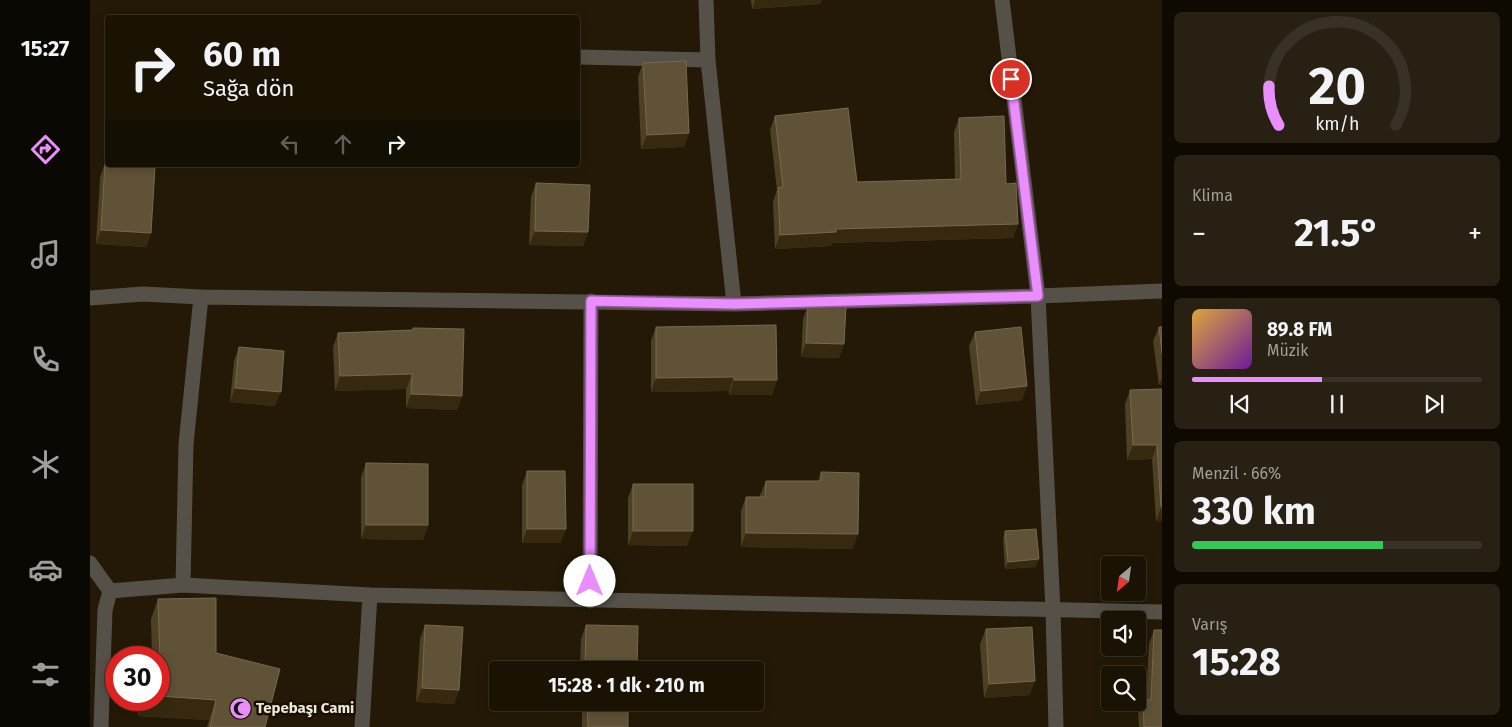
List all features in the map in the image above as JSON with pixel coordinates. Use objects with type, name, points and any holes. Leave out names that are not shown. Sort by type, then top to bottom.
[{"type":"street","points":[[706,0],[708,60],[734,304]]},
{"type":"street","points":[[1002,0],[1038,296],[1053,610],[1056,727]]},
{"type":"street","points":[[580,57],[708,60]]},
{"type":"street","points":[[90,298],[143,294],[201,297],[734,304],[1162,291]]},
{"type":"street","points":[[183,585],[186,444],[201,297]]},
{"type":"street","points":[[590,601],[591,301]]},
{"type":"street","points":[[90,563],[110,592]]},
{"type":"street","points":[[110,592],[183,585],[370,595],[1162,612]]},
{"type":"street","points":[[101,727],[104,610],[110,592]]},
{"type":"street","points":[[362,727],[370,595]]},
{"type":"building","points":[[686,61],[689,133],[647,135],[643,63]]},
{"type":"building","points":[[848,108],[857,182],[961,179],[959,118],[1004,116],[1006,184],[1016,183],[1018,224],[836,229],[836,232],[780,235],[778,188],[783,187],[775,116]]},
{"type":"building","points":[[105,163],[105,167],[155,167],[151,233],[101,230]]},
{"type":"building","points":[[536,183],[590,185],[588,232],[535,231]]},
{"type":"building","points":[[808,305],[846,306],[844,344],[806,343]]},
{"type":"building","points":[[776,325],[777,380],[734,380],[734,377],[656,378],[656,327]]},
{"type":"building","points":[[1021,327],[1027,386],[981,391],[975,332]]},
{"type":"building","points":[[1159,327],[1162,327],[1162,353]]},
{"type":"building","points":[[413,328],[464,329],[462,396],[411,394],[412,374],[340,376],[338,333],[413,330]]},
{"type":"building","points":[[239,347],[284,351],[281,392],[235,388]]},
{"type":"building","points":[[1162,389],[1161,507],[1157,445],[1133,445],[1130,390]]},
{"type":"building","points":[[366,463],[428,464],[428,525],[366,525]]},
{"type":"building","points":[[527,471],[565,471],[566,529],[527,529]]},
{"type":"building","points":[[821,472],[859,473],[858,534],[746,533],[746,497],[765,497],[766,481],[821,481]]},
{"type":"building","points":[[633,484],[693,484],[693,531],[633,531]]},
{"type":"building","points":[[1036,529],[1039,559],[1008,562],[1005,531]]},
{"type":"building","points":[[216,598],[216,653],[280,669],[265,727],[210,727],[216,700],[170,697],[170,646],[160,646],[158,599]]},
{"type":"building","points":[[425,625],[463,627],[459,690],[422,688]]},
{"type":"building","points":[[586,625],[638,626],[637,661],[585,661]]},
{"type":"building","points":[[1032,627],[1035,681],[989,684],[986,629]]},
{"type":"building","points":[[1154,630],[1162,630],[1162,727],[1144,727],[1143,711],[1146,711],[1146,700],[1151,700]]},
{"type":"building","points":[[587,711],[628,711],[628,727],[588,727]]},
{"type":"place","name":"Tepebaşı Cami","points":[[240,708]]},
{"type":"route","points":[[590,581],[591,301],[734,304],[1038,296],[1011,79]]}]
